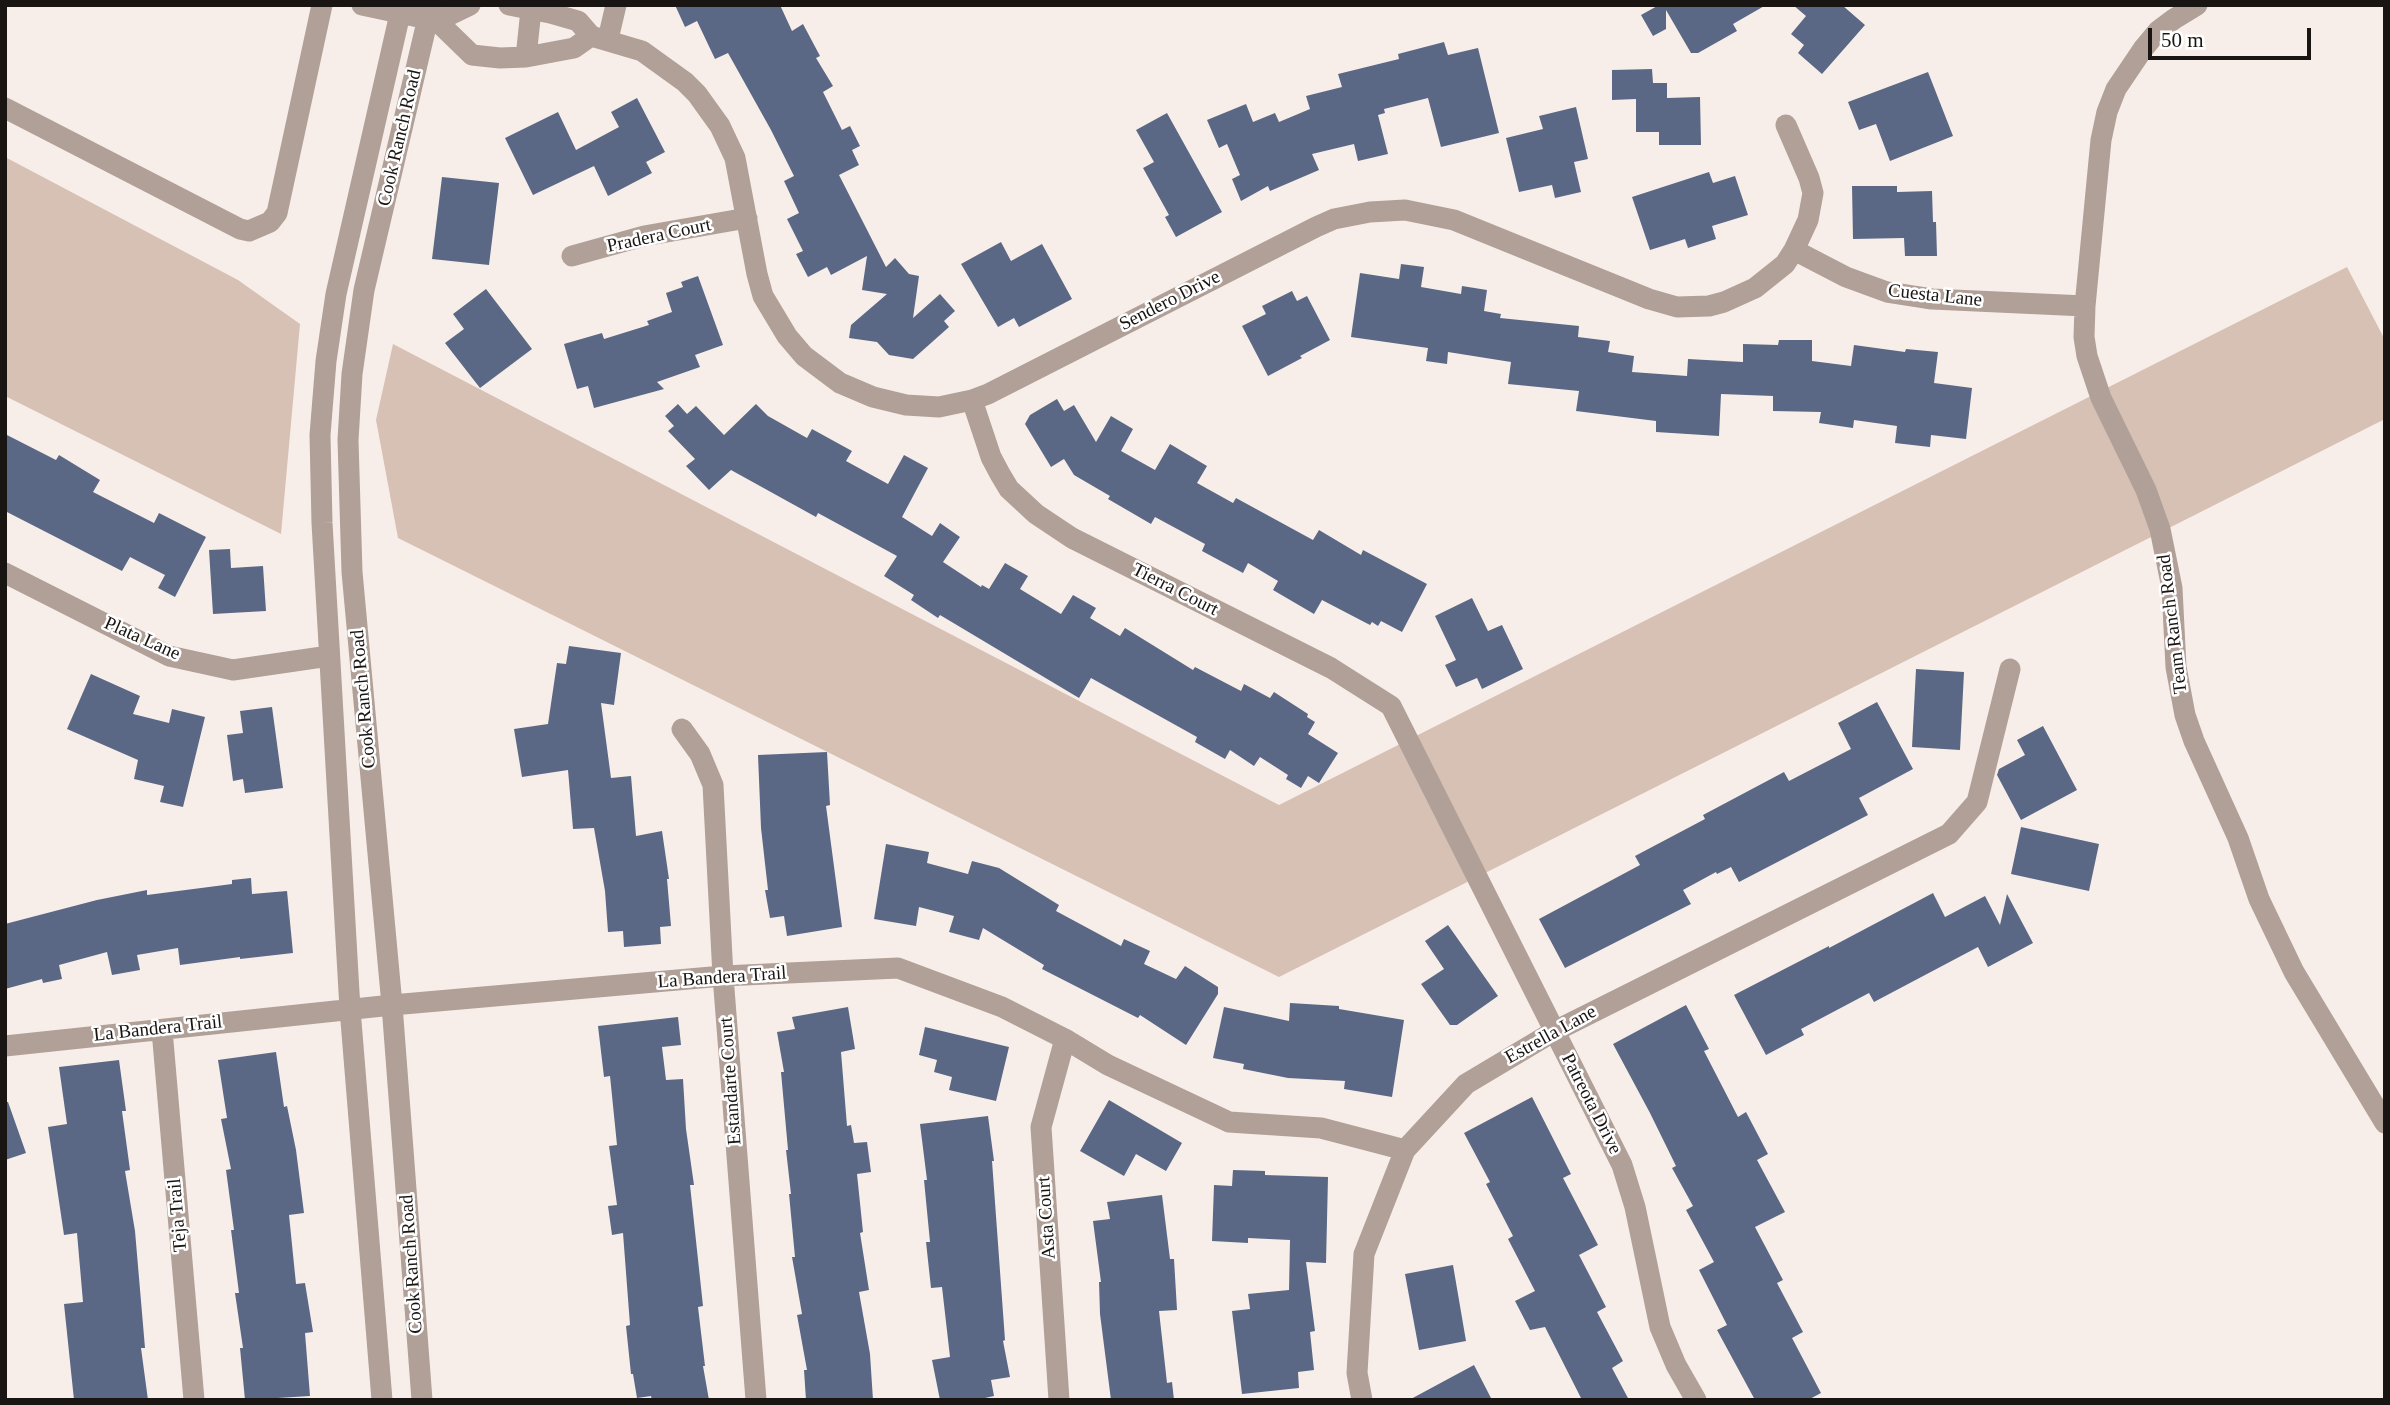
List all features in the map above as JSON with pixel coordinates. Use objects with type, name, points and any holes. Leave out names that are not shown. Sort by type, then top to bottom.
[{"type":"street","points":[[5,108],[240,229],[249,231],[270,222],[277,213],[322,5]]},
{"type":"street","points":[[362,5],[432,15],[470,5]]},
{"type":"street","name":"Sendero Drive","points":[[509,5],[578,21],[600,37],[642,51],[672,71],[697,94],[720,126],[735,158],[763,296],[787,336],[804,356],[822,371],[856,391],[898,403],[939,407],[972,400],[1005,386],[1316,227],[1334,219],[1370,212],[1405,210],[1454,220],[1649,299],[1676,307],[1709,306],[1739,296],[1769,278],[1785,264],[1808,220],[1813,193],[1803,162],[1786,125]]},
{"type":"street","points":[[432,15],[472,55],[526,57],[574,48],[600,37],[616,5]]},
{"type":"street","name":"Team Ranch Road","points":[[2197,5],[2166,25],[2143,49],[2116,89],[2107,112],[2100,151],[2084,337],[2092,377],[2146,490],[2157,520],[2170,569],[2176,667],[2185,715],[2194,741],[2238,838],[2259,899],[2312,1006],[2385,1123]]},
{"type":"street","name":"Cook Ranch Road","points":[[382,1400],[350,1009],[320,484],[320,435],[326,360],[344,255],[401,9]]},
{"type":"street","points":[[526,57],[531,9]]},
{"type":"street","name":"Cook Ranch Road","points":[[422,1400],[392,1005],[352,572],[348,440],[353,364],[364,290],[432,15]]},
{"type":"street","name":"Pradera Court","points":[[572,256],[644,236],[747,218]]},
{"type":"street","name":"Cuesta Lane","points":[[1794,250],[1846,277],[1887,292],[1932,299],[2085,306]]},
{"type":"street","name":"Tierra Court","points":[[972,400],[1000,474],[1009,489],[1035,514],[1072,538],[1331,668],[1391,706],[1412,747]]},
{"type":"street","name":"Plata Lane","points":[[5,573],[169,656],[233,670],[329,656]]},
{"type":"street","name":"Estrella Lane","points":[[1362,1400],[1357,1373],[1364,1254],[1405,1150],[1466,1084],[1553,1031],[1949,834],[1977,802],[2010,669]]},
{"type":"street","name":"Estandarte Court","points":[[682,729],[700,754],[713,785],[723,976],[756,1400]]},
{"type":"street","name":"Patreota Drive","points":[[1412,747],[1622,1165],[1635,1207],[1660,1327],[1676,1365],[1696,1400]]},
{"type":"street","name":"La Bandera Trail","points":[[5,1046],[350,1009],[723,976],[898,968],[1002,1007],[1065,1039],[1108,1065],[1229,1122],[1321,1128],[1405,1150]]},
{"type":"street","name":"Teja Trail","points":[[162,1030],[194,1400]]},
{"type":"street","name":"Asta Court","points":[[1059,1400],[1041,1127],[1065,1039]]},
{"type":"shaded area","points":[[5,157],[238,280],[300,324],[281,534],[5,396]]},
{"type":"shaded area","points":[[2347,267],[2385,340],[2385,419],[1279,977],[398,538],[376,420],[393,344],[1279,805]]},
{"type":"building","points":[[675,5],[780,5],[792,31],[803,24],[820,56],[816,58],[833,86],[823,92],[842,130],[850,126],[860,146],[852,150],[859,165],[839,175],[886,267],[895,258],[909,274],[919,276],[913,318],[940,294],[955,311],[944,321],[949,327],[913,359],[889,355],[877,342],[849,338],[851,325],[887,294],[862,290],[867,256],[831,275],[827,267],[808,277],[796,254],[803,251],[787,219],[799,213],[784,181],[794,176],[728,53],[715,59],[697,21],[685,27]]},
{"type":"building","points":[[1659,5],[1766,5],[1733,24],[1737,31],[1698,53],[1691,53],[1666,10],[1666,29],[1653,36],[1641,15]]},
{"type":"building","points":[[1793,5],[1842,5],[1865,25],[1822,74],[1798,53],[1804,45],[1791,34],[1806,16]]},
{"type":"building","points":[[1444,42],[1448,55],[1478,48],[1499,133],[1441,147],[1428,98],[1384,109],[1385,113],[1378,115],[1388,154],[1358,161],[1354,144],[1312,154],[1319,170],[1270,191],[1268,186],[1241,201],[1232,179],[1240,175],[1227,144],[1219,148],[1207,120],[1246,104],[1253,122],[1275,113],[1279,122],[1310,109],[1306,96],[1342,87],[1338,74],[1399,59],[1398,54]]},
{"type":"building","points":[[1652,69],[1653,83],[1667,83],[1667,98],[1700,97],[1701,145],[1659,145],[1659,132],[1636,132],[1636,99],[1612,100],[1612,70]]},
{"type":"building","points":[[1928,72],[1953,136],[1890,161],[1876,124],[1859,130],[1848,102]]},
{"type":"building","points":[[637,98],[665,152],[646,162],[652,173],[608,196],[594,166],[533,195],[505,138],[558,112],[576,150],[619,127],[611,112]]},
{"type":"building","points":[[1576,107],[1588,159],[1574,162],[1581,192],[1555,198],[1552,185],[1519,192],[1506,138],[1543,129],[1539,116]]},
{"type":"building","points":[[1167,113],[1222,212],[1176,237],[1165,217],[1169,215],[1143,168],[1154,162],[1136,130]]},
{"type":"building","points":[[1709,172],[1713,183],[1735,176],[1748,215],[1712,226],[1716,239],[1688,248],[1685,239],[1650,250],[1632,197]]},
{"type":"building","points":[[442,177],[499,183],[489,265],[432,259]]},
{"type":"building","points":[[1852,186],[1897,186],[1897,192],[1932,191],[1937,256],[1905,256],[1904,238],[1853,239]]},
{"type":"building","points":[[1001,242],[1011,261],[1042,244],[1072,299],[1019,327],[1014,318],[998,327],[961,264]]},
{"type":"building","points":[[1401,264],[1424,267],[1421,287],[1461,294],[1462,286],[1487,290],[1484,311],[1501,314],[1500,318],[1579,326],[1578,337],[1610,341],[1608,352],[1634,356],[1632,372],[1687,376],[1688,359],[1743,362],[1743,344],[1778,345],[1779,340],[1812,340],[1812,361],[1851,366],[1854,345],[1905,352],[1906,349],[1938,352],[1934,383],[1972,388],[1966,439],[1931,435],[1930,447],[1895,443],[1897,426],[1854,420],[1853,428],[1819,423],[1821,412],[1773,411],[1773,396],[1721,394],[1719,436],[1656,432],[1656,421],[1576,411],[1579,391],[1508,384],[1511,362],[1448,352],[1447,364],[1426,361],[1428,348],[1351,337],[1360,273],[1399,279]]},
{"type":"building","points":[[698,276],[723,345],[695,355],[700,367],[657,382],[664,389],[594,408],[588,386],[577,389],[564,344],[602,333],[604,339],[649,325],[647,321],[672,312],[666,293],[683,287],[681,282]]},
{"type":"building","points":[[486,289],[532,349],[480,388],[445,343],[464,329],[453,314]]},
{"type":"building","points":[[1292,291],[1297,301],[1307,296],[1330,340],[1268,376],[1242,326],[1266,314],[1262,306]]},
{"type":"building","points":[[1057,399],[1064,411],[1074,405],[1096,442],[1111,416],[1133,429],[1121,451],[1155,470],[1170,444],[1207,466],[1197,483],[1233,503],[1236,498],[1313,540],[1319,530],[1361,555],[1363,550],[1427,584],[1402,632],[1381,621],[1378,626],[1372,622],[1370,625],[1322,600],[1314,614],[1273,590],[1278,581],[1248,563],[1243,573],[1202,551],[1205,544],[1155,517],[1151,524],[1108,499],[1110,496],[1074,475],[1064,459],[1051,467],[1025,424],[1030,415]]},
{"type":"building","points":[[678,404],[687,414],[696,406],[724,435],[756,404],[768,416],[807,438],[812,429],[852,451],[846,461],[888,484],[904,455],[928,468],[902,517],[932,536],[940,523],[960,537],[943,562],[981,587],[982,585],[989,589],[1005,563],[1028,576],[1020,589],[1061,614],[1073,595],[1096,608],[1090,618],[1120,636],[1125,628],[1193,670],[1195,667],[1241,691],[1244,684],[1270,698],[1274,692],[1308,714],[1307,717],[1315,722],[1308,734],[1338,753],[1319,783],[1308,776],[1301,788],[1286,779],[1288,775],[1260,757],[1254,766],[1230,750],[1225,759],[1195,742],[1197,737],[1091,678],[1079,698],[911,600],[914,595],[884,576],[897,556],[818,513],[816,517],[731,470],[709,490],[686,466],[695,459],[668,431],[674,426],[665,416]]},
{"type":"building","points":[[5,434],[56,460],[59,455],[100,480],[93,492],[154,523],[159,513],[206,537],[175,597],[158,588],[165,575],[130,557],[122,571],[5,511]]},
{"type":"building","points":[[230,549],[231,568],[263,566],[266,611],[213,614],[209,550]]},
{"type":"building","points":[[1472,598],[1488,631],[1502,625],[1523,669],[1482,689],[1477,678],[1456,687],[1445,665],[1456,660],[1435,616]]},
{"type":"building","points":[[569,646],[621,653],[614,705],[601,703],[611,778],[631,776],[636,836],[662,831],[669,879],[671,926],[660,927],[661,944],[624,947],[623,931],[608,932],[605,891],[594,828],[573,829],[568,770],[522,777],[514,729],[548,724],[557,663],[566,664]]},
{"type":"building","points":[[1916,669],[1964,672],[1960,750],[1912,747]]},
{"type":"building","points":[[91,674],[140,696],[133,714],[169,723],[172,709],[205,717],[183,807],[160,802],[164,786],[134,779],[138,760],[67,729]]},
{"type":"building","points":[[1877,702],[1913,769],[1859,798],[1868,815],[1739,882],[1731,867],[1717,874],[1716,872],[1683,890],[1691,904],[1565,968],[1539,919],[1640,865],[1635,856],[1705,819],[1703,815],[1784,772],[1789,781],[1851,749],[1838,723]]},
{"type":"building","points":[[272,707],[283,788],[245,793],[243,779],[233,781],[227,735],[243,733],[240,711]]},
{"type":"building","points":[[2043,726],[2077,790],[2021,820],[1997,775],[1999,769],[2025,755],[2017,740]]},
{"type":"building","points":[[827,752],[830,805],[826,806],[842,927],[787,936],[784,916],[770,918],[765,890],[768,890],[761,828],[758,755]]},
{"type":"building","points":[[2021,827],[2099,844],[2089,891],[2011,874]]},
{"type":"building","points":[[886,844],[929,852],[927,863],[968,874],[972,861],[999,868],[1059,905],[1056,911],[1121,946],[1124,939],[1150,951],[1144,964],[1176,979],[1185,966],[1218,987],[1218,994],[1186,1045],[1140,1015],[1138,1018],[1042,969],[1044,965],[983,928],[979,940],[949,932],[954,916],[919,907],[916,926],[874,919]]},
{"type":"building","points":[[251,878],[252,894],[287,891],[293,953],[180,965],[178,948],[137,955],[140,970],[112,975],[107,952],[59,965],[62,979],[43,983],[42,979],[5,989],[5,924],[147,890],[147,895],[232,884],[232,880]]},
{"type":"building","points":[[1933,893],[1945,917],[1985,896],[2000,925],[2007,894],[2033,943],[1988,967],[1978,947],[1874,1002],[1869,993],[1801,1029],[1804,1035],[1766,1055],[1734,995]]},
{"type":"building","points":[[1448,925],[1498,996],[1457,1025],[1450,1025],[1421,984],[1444,969],[1425,941]]},
{"type":"building","points":[[1290,1003],[1339,1006],[1339,1009],[1404,1020],[1392,1097],[1344,1089],[1345,1081],[1288,1078],[1243,1069],[1244,1064],[1213,1058],[1224,1007],[1289,1021]]},
{"type":"building","points":[[1686,1005],[1709,1049],[1704,1051],[1738,1117],[1746,1112],[1768,1154],[1757,1160],[1785,1212],[1755,1227],[1783,1280],[1777,1283],[1803,1332],[1792,1338],[1821,1393],[1808,1400],[1755,1400],[1717,1330],[1727,1325],[1699,1270],[1714,1262],[1686,1210],[1693,1206],[1672,1168],[1676,1166],[1650,1113],[1613,1044]]},
{"type":"building","points":[[848,1007],[855,1049],[841,1052],[847,1126],[851,1125],[854,1143],[867,1142],[871,1172],[857,1174],[863,1232],[860,1233],[869,1290],[859,1292],[870,1354],[873,1400],[806,1400],[804,1370],[807,1370],[797,1315],[802,1314],[792,1257],[795,1257],[781,1072],[784,1072],[777,1032],[795,1029],[792,1017]]},
{"type":"building","points":[[678,1017],[681,1045],[662,1047],[666,1080],[683,1079],[686,1129],[694,1185],[690,1185],[703,1306],[698,1307],[709,1400],[652,1400],[651,1396],[637,1398],[631,1374],[626,1326],[630,1325],[623,1233],[612,1235],[608,1206],[617,1205],[609,1146],[617,1145],[610,1076],[604,1077],[598,1026]]},
{"type":"building","points":[[925,1027],[1009,1047],[996,1101],[949,1090],[952,1077],[934,1072],[937,1060],[919,1055]]},
{"type":"building","points":[[276,1052],[284,1107],[287,1106],[296,1150],[304,1213],[289,1215],[296,1284],[305,1283],[313,1332],[305,1333],[310,1396],[245,1400],[240,1348],[243,1348],[235,1293],[239,1293],[231,1230],[234,1230],[226,1170],[231,1169],[221,1119],[227,1118],[218,1060]]},
{"type":"building","points":[[119,1060],[130,1170],[125,1171],[135,1231],[145,1348],[141,1348],[148,1400],[74,1400],[64,1304],[83,1302],[77,1233],[64,1235],[48,1127],[67,1124],[59,1067]]},
{"type":"building","points":[[1532,1097],[1571,1174],[1563,1178],[1598,1245],[1579,1255],[1606,1307],[1597,1312],[1623,1361],[1612,1368],[1629,1400],[1582,1400],[1545,1327],[1530,1330],[1515,1301],[1535,1291],[1508,1239],[1513,1236],[1486,1184],[1490,1182],[1464,1133]]},
{"type":"building","points":[[1109,1100],[1182,1143],[1166,1171],[1136,1154],[1124,1176],[1080,1151]]},
{"type":"building","points":[[5,1102],[8,1102],[26,1153],[5,1160]]},
{"type":"building","points":[[988,1116],[994,1161],[1003,1341],[1010,1377],[991,1380],[994,1396],[976,1400],[940,1400],[932,1360],[950,1357],[942,1287],[931,1288],[926,1242],[930,1242],[924,1180],[927,1180],[920,1124]]},
{"type":"building","points":[[1233,1170],[1265,1171],[1265,1175],[1328,1177],[1326,1263],[1306,1262],[1315,1331],[1310,1332],[1314,1370],[1298,1372],[1299,1388],[1242,1394],[1232,1311],[1250,1309],[1248,1294],[1289,1290],[1290,1240],[1248,1238],[1248,1243],[1212,1241],[1214,1185],[1232,1186]]},
{"type":"building","points":[[1162,1195],[1170,1259],[1174,1259],[1177,1310],[1159,1311],[1167,1383],[1172,1382],[1174,1400],[1111,1400],[1100,1314],[1101,1282],[1093,1221],[1110,1219],[1107,1202]]},
{"type":"building","points":[[1453,1265],[1466,1341],[1419,1350],[1405,1274]]},
{"type":"building","points":[[1474,1365],[1492,1400],[1409,1400]]}]
